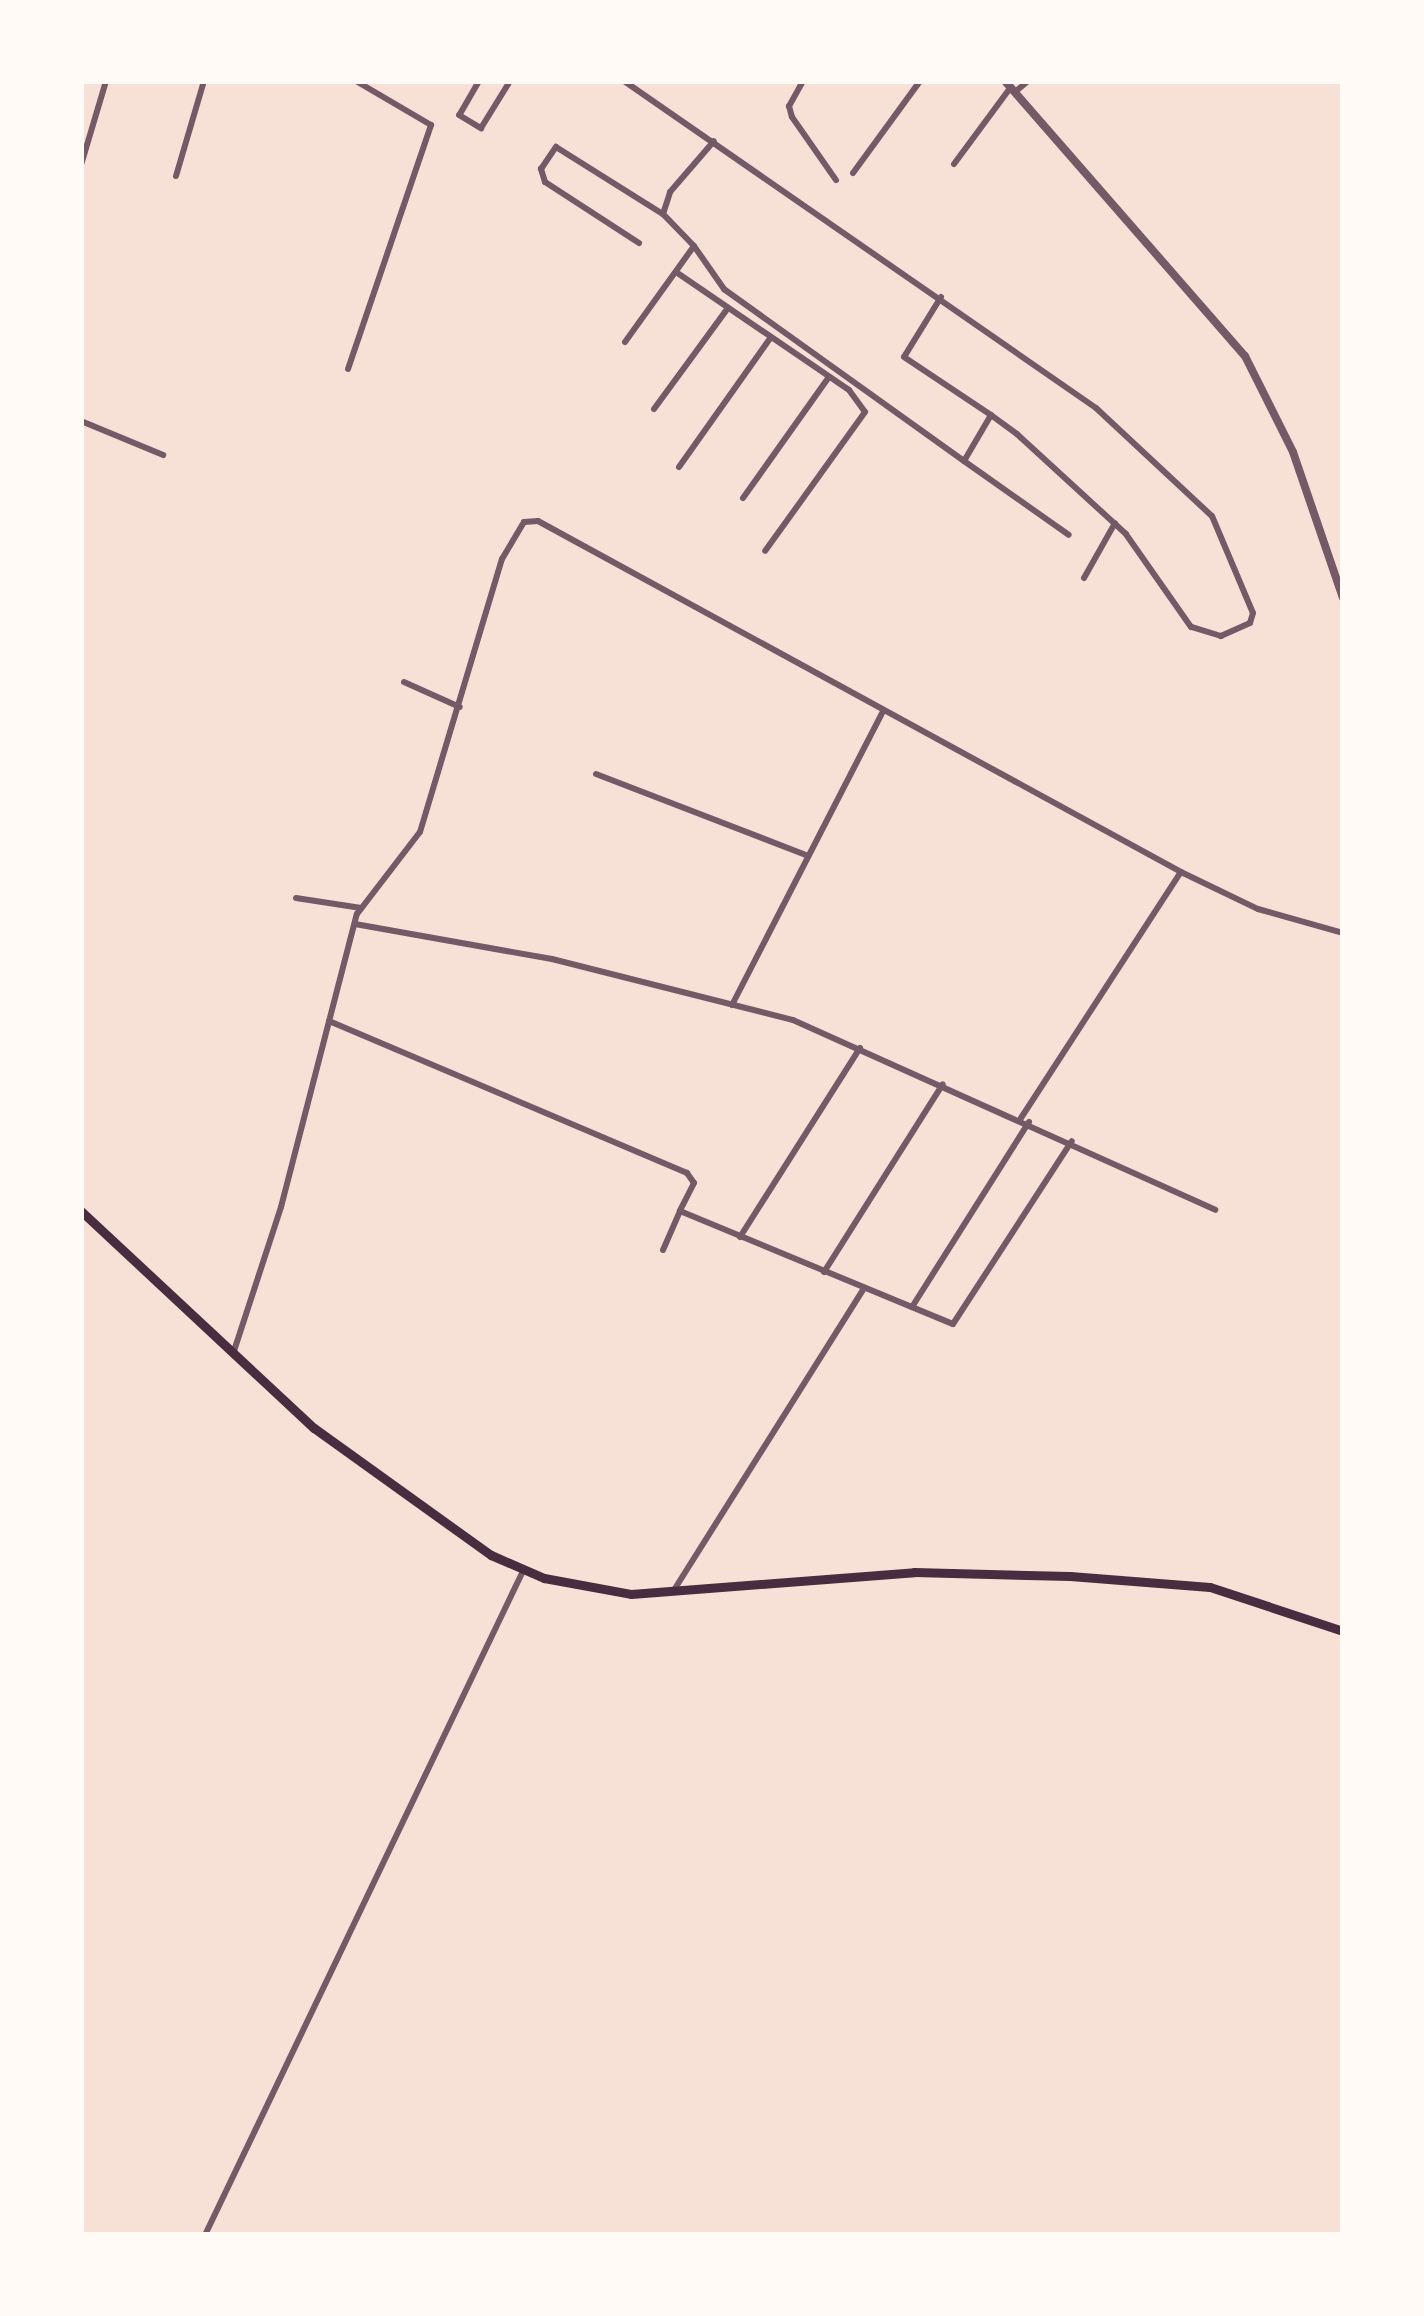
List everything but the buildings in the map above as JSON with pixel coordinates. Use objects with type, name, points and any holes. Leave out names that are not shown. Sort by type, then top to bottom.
[{"type":"main road","points":[[81,1211],[354,1460],[524,1571],[631,1594],[914,1572],[1070,1576],[1210,1587],[1343,1631]]},
{"type":"street","points":[[81,165],[106,81]]},
{"type":"street","points":[[176,176],[204,81]]},
{"type":"street","points":[[348,369],[431,125],[356,81]]},
{"type":"street","points":[[479,81],[459,115],[481,128],[511,81]]},
{"type":"street","points":[[624,81],[941,297],[1078,394],[1212,516],[1253,613],[1250,623],[1221,636],[1191,627],[1115,524],[991,415],[904,357],[941,297]]},
{"type":"street","points":[[803,81],[789,106],[836,181]]},
{"type":"street","points":[[853,172],[920,81]]},
{"type":"street","points":[[955,164],[1010,87],[1028,81]]},
{"type":"street","points":[[1010,87],[1245,356],[1293,452],[1343,598]]},
{"type":"street","points":[[664,214],[670,192],[714,141]]},
{"type":"street","points":[[639,243],[545,182],[541,169],[556,147],[664,214],[724,289],[1070,535]]},
{"type":"street","points":[[625,342],[694,246]]},
{"type":"street","points":[[676,272],[829,377],[865,412],[765,551]]},
{"type":"street","points":[[654,409],[728,308]]},
{"type":"street","points":[[679,467],[771,337]]},
{"type":"street","points":[[743,498],[829,377]]},
{"type":"street","points":[[964,461],[991,415]]},
{"type":"street","points":[[81,421],[163,455]]},
{"type":"street","points":[[233,1354],[355,924],[361,908],[419,832],[502,559],[518,527],[531,520],[1181,872],[1258,909],[1343,933]]},
{"type":"street","points":[[1084,578],[1115,524]]},
{"type":"street","points":[[404,682],[460,707]]},
{"type":"street","points":[[732,1005],[882,713]]},
{"type":"street","points":[[596,774],[808,856]]},
{"type":"street","points":[[912,1307],[1181,872]]},
{"type":"street","points":[[296,898],[361,908]]},
{"type":"street","points":[[355,924],[552,959],[732,1005],[860,1048],[1215,1210]]},
{"type":"street","points":[[329,1021],[687,1173],[694,1183],[663,1250]]},
{"type":"street","points":[[740,1237],[860,1048]]},
{"type":"street","points":[[824,1272],[943,1084]]},
{"type":"street","points":[[680,1211],[956,1322],[1072,1141]]},
{"type":"street","points":[[674,1591],[864,1288]]},
{"type":"street","points":[[205,2235],[524,1571]]}]
